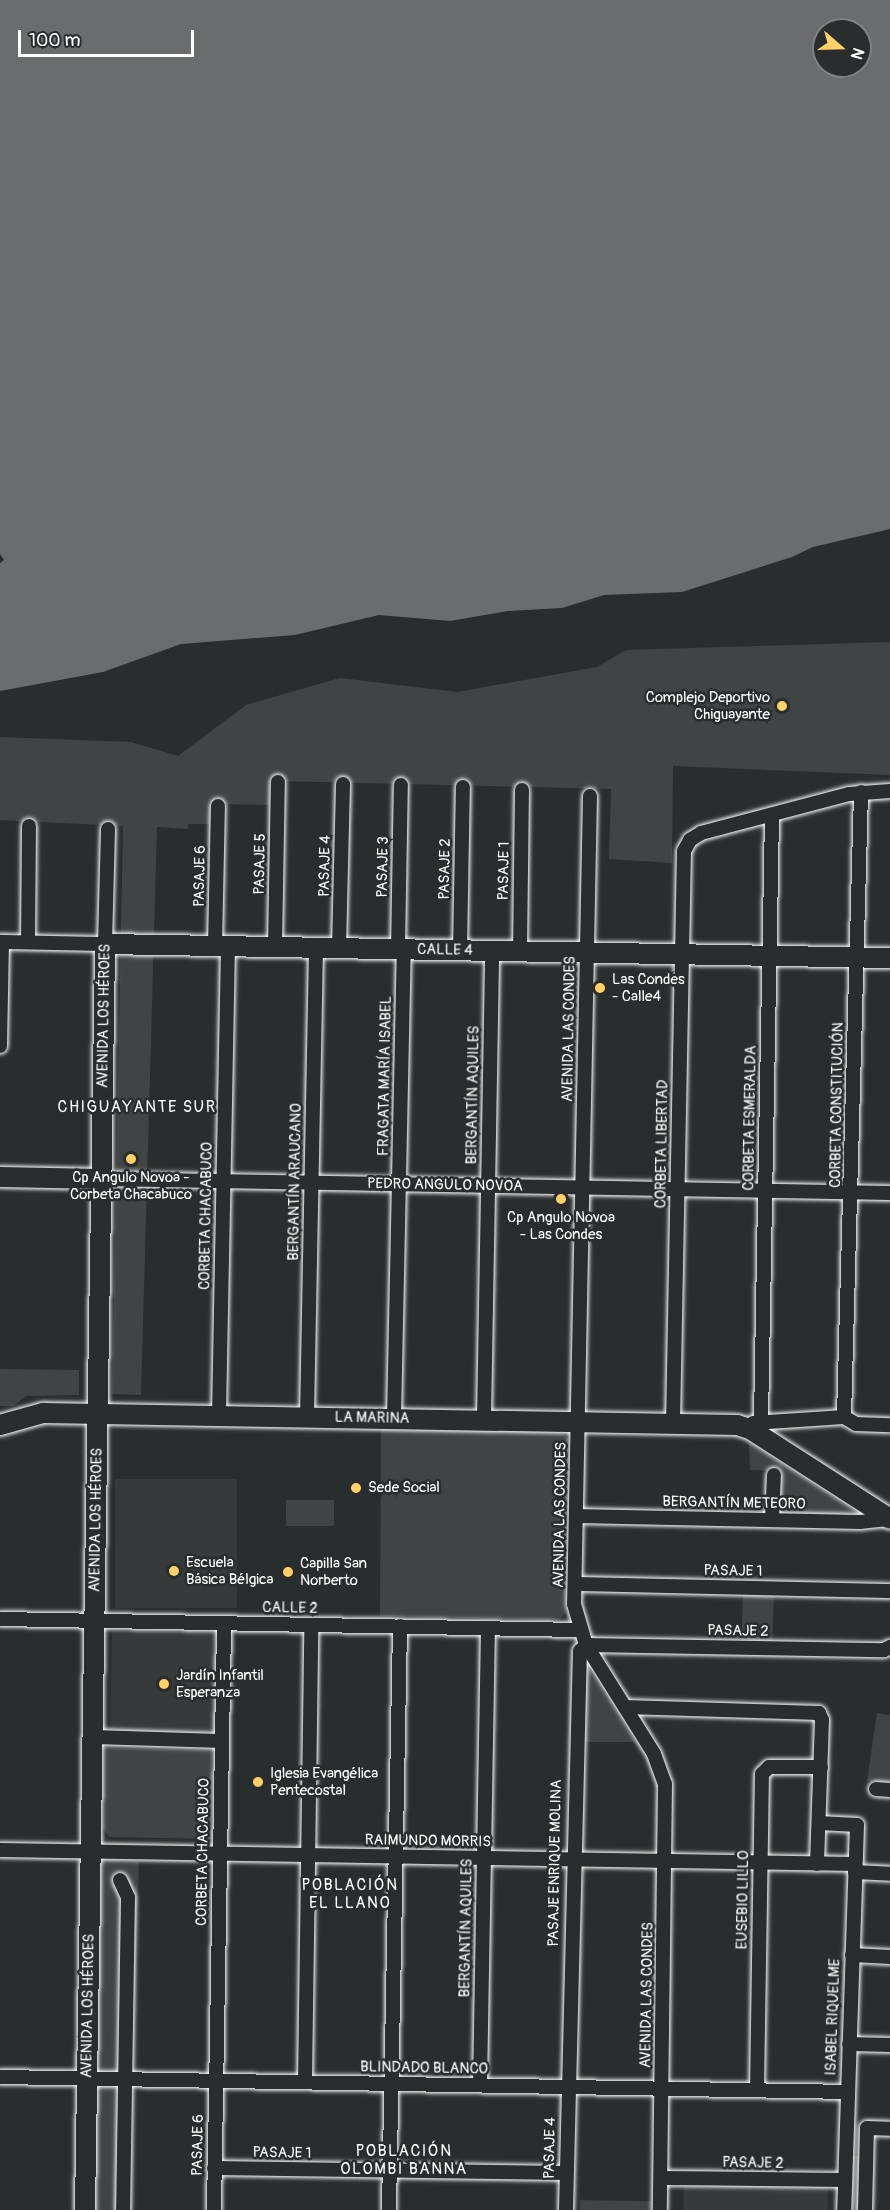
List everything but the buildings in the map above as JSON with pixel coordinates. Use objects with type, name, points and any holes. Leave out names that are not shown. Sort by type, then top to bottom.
[{"type":"street","name":"PASAJE 5","points":[[275,947],[278,782]]},
{"type":"street","name":"PASAJE 4","points":[[339,948],[343,784]]},
{"type":"street","name":"PASAJE 3","points":[[401,785],[401,949]]},
{"type":"street","name":"PASAJE 2","points":[[460,951],[463,787]]},
{"type":"street","name":"PASAJE 1","points":[[520,952],[522,790]]},
{"type":"street","name":"CORBETA LIBERTAD","points":[[673,1423],[686,845],[696,835],[861,792],[890,791]]},
{"type":"street","name":"CORBETA CONSTITUCIÓN","points":[[844,1417],[852,1193],[861,792]]},
{"type":"street","name":"AVENIDA LAS CONDES","points":[[590,796],[575,1613],[586,1645],[662,1769],[665,1862],[660,2210]]},
{"type":"street","name":"PASAJE 6","points":[[218,806],[222,946]]},
{"type":"street","name":"CORBETA ESMERALDA","points":[[753,1424],[765,1191],[772,815]]},
{"type":"street","points":[[28,942],[29,826]]},
{"type":"street","name":"AVENIDA LOS HÉROES","points":[[85,2210],[108,829]]},
{"type":"street","name":"CALLE 4","points":[[1,942],[890,957]]},
{"type":"street","points":[[0,1046],[1,942]]},
{"type":"street","name":"CORBETA CHACABUCO","points":[[219,1415],[223,1181],[222,946]]},
{"type":"street","name":"BERGANTÍN ARAUCANO","points":[[307,1417],[316,948]]},
{"type":"street","name":"FRAGATA MARÍA ISABEL","points":[[394,1418],[401,949]]},
{"type":"street","name":"BERGANTÍN AQUILES","points":[[484,1420],[492,951]]},
{"type":"street","name":"PEDRO ANGULO NOVOA","points":[[0,1177],[890,1193]]},
{"type":"street","name":"LA MARINA","points":[[0,1425],[37,1413],[753,1424],[844,1417],[856,1424],[890,1425]]},
{"type":"street","name":"LA MARINA","points":[[753,1424],[890,1519]]},
{"type":"street","points":[[772,1520],[774,1475]]},
{"type":"street","name":"BERGANTÍN METEORO","points":[[576,1516],[772,1520],[890,1519]]},
{"type":"street","name":"PASAJE 1","points":[[575,1584],[890,1591]]},
{"type":"street","name":"CALLE 2","points":[[0,1619],[580,1630]]},
{"type":"street","name":"CORBETA CHACABUCO","points":[[216,2080],[224,1623]]},
{"type":"street","points":[[305,2082],[311,1625]]},
{"type":"street","points":[[389,2210],[400,1626]]},
{"type":"street","name":"BERGANTÍN AQUILES","points":[[480,2085],[488,1628]]},
{"type":"street","name":"PASAJE 2","points":[[586,1645],[889,1648]]},
{"type":"street","name":"PASAJE ENRIQUE MOLINA","points":[[567,2086],[577,1660],[586,1645]]},
{"type":"street","points":[[625,1707],[821,1714],[817,1864]]},
{"type":"street","points":[[93,1737],[222,1741]]},
{"type":"street","name":"EUSEBIO LILLO","points":[[757,2090],[762,1771],[769,1767],[821,1767]]},
{"type":"street","name":"ISABEL RIQUELME","points":[[819,1823],[857,1825],[844,2210]]},
{"type":"street","name":"RAIMUNDO MORRIS","points":[[0,1850],[817,1864],[890,1874]]},
{"type":"street","points":[[120,1880],[128,1897],[127,2079],[123,2210]]},
{"type":"street","points":[[852,1955],[890,1957]]},
{"type":"street","points":[[849,2044],[890,2045]]},
{"type":"street","name":"BLINDADO BLANCO","points":[[0,2077],[847,2092]]},
{"type":"street","name":"PASAJE 6","points":[[214,2210],[216,2080]]},
{"type":"street","name":"PASAJE 4","points":[[566,2210],[567,2086]]},
{"type":"street","points":[[865,2210],[867,2128],[890,2129]]},
{"type":"street","name":"PASAJE 1","points":[[214,2168],[566,2173]]},
{"type":"street","name":"PASAJE 2","points":[[661,2178],[845,2181]]},
{"type":"shaded area","points":[[0,0],[890,0],[890,529],[813,547],[792,557],[682,592],[604,595],[562,608],[508,611],[450,621],[379,615],[295,635],[181,644],[103,672],[0,691],[0,563],[4,560],[0,554]]},
{"type":"shaded area","points":[[890,642],[890,775],[673,766],[672,863],[609,859],[611,789],[276,781],[274,805],[213,804],[213,824],[188,824],[188,829],[157,827],[141,1395],[112,1394],[123,826],[0,820],[0,737],[131,742],[178,756],[246,705],[340,678],[457,692],[597,667],[626,650]]},
{"type":"shaded area","points":[[0,1369],[79,1370],[79,1395],[26,1396],[13,1406],[0,1406]]},
{"type":"shaded area","points":[[381,1427],[562,1432],[568,1439],[565,1613],[560,1620],[380,1616]]},
{"type":"shaded area","points":[[749,1443],[865,1518],[777,1515],[777,1471],[750,1470]]},
{"type":"shaded area","name":"Escuela Básica Bélgica","points":[[115,1479],[237,1479],[237,1608],[115,1608]]},
{"type":"shaded area","points":[[286,1500],[334,1500],[334,1526],[286,1526]]},
{"type":"shaded area","points":[[743,1592],[774,1593],[772,1643],[741,1642]]},
{"type":"shaded area","name":"Jardín Infantil Esperanza","points":[[112,1631],[217,1633],[215,1737],[110,1735]]},
{"type":"shaded area","points":[[583,1660],[635,1742],[583,1742]]},
{"type":"shaded area","points":[[877,1713],[890,1715],[890,1783],[867,1781]]},
{"type":"shaded area","points":[[103,1748],[212,1750],[212,1839],[109,1837],[103,1829]]},
{"type":"shaded area","points":[[101,1860],[139,1861],[127,2210],[89,2210]]},
{"type":"shaded area","points":[[853,2156],[863,2156],[863,2210],[853,2210]]},
{"type":"shaded area","points":[[684,2182],[828,2185],[828,2210],[684,2210]]},
{"type":"shaded area","points":[[580,2200],[651,2201],[651,2210],[580,2210]]},
{"type":"place","name":"Complejo Deportivo Chiguayante","points":[[782,706]]},
{"type":"place","name":"Las Condes - Calle4","points":[[600,988]]},
{"type":"place","name":"Cp Angulo Novoa - Corbeta Chacabuco","points":[[131,1159]]},
{"type":"place","name":"Cp Angulo Novoa - Las Condes","points":[[561,1199]]},
{"type":"place","name":"Sede Social","points":[[356,1488]]},
{"type":"place","name":"Escuela Básica Bélgica","points":[[174,1571]]},
{"type":"place","name":"Capilla San Norberto","points":[[288,1572]]},
{"type":"place","name":"Jardín Infantil Esperanza","points":[[164,1684]]},
{"type":"place","name":"Iglesia Evangélica Pentecostal","points":[[258,1782]]},
{"type":"district","name":"CHIGUAYANTE SUR","points":[[137,1107]]},
{"type":"district","name":"POBLACIÓN EL LLANO","points":[[350,1894]]},
{"type":"district","name":"POBLACIÓN OLOMBI BANNA","points":[[404,2160]]}]
